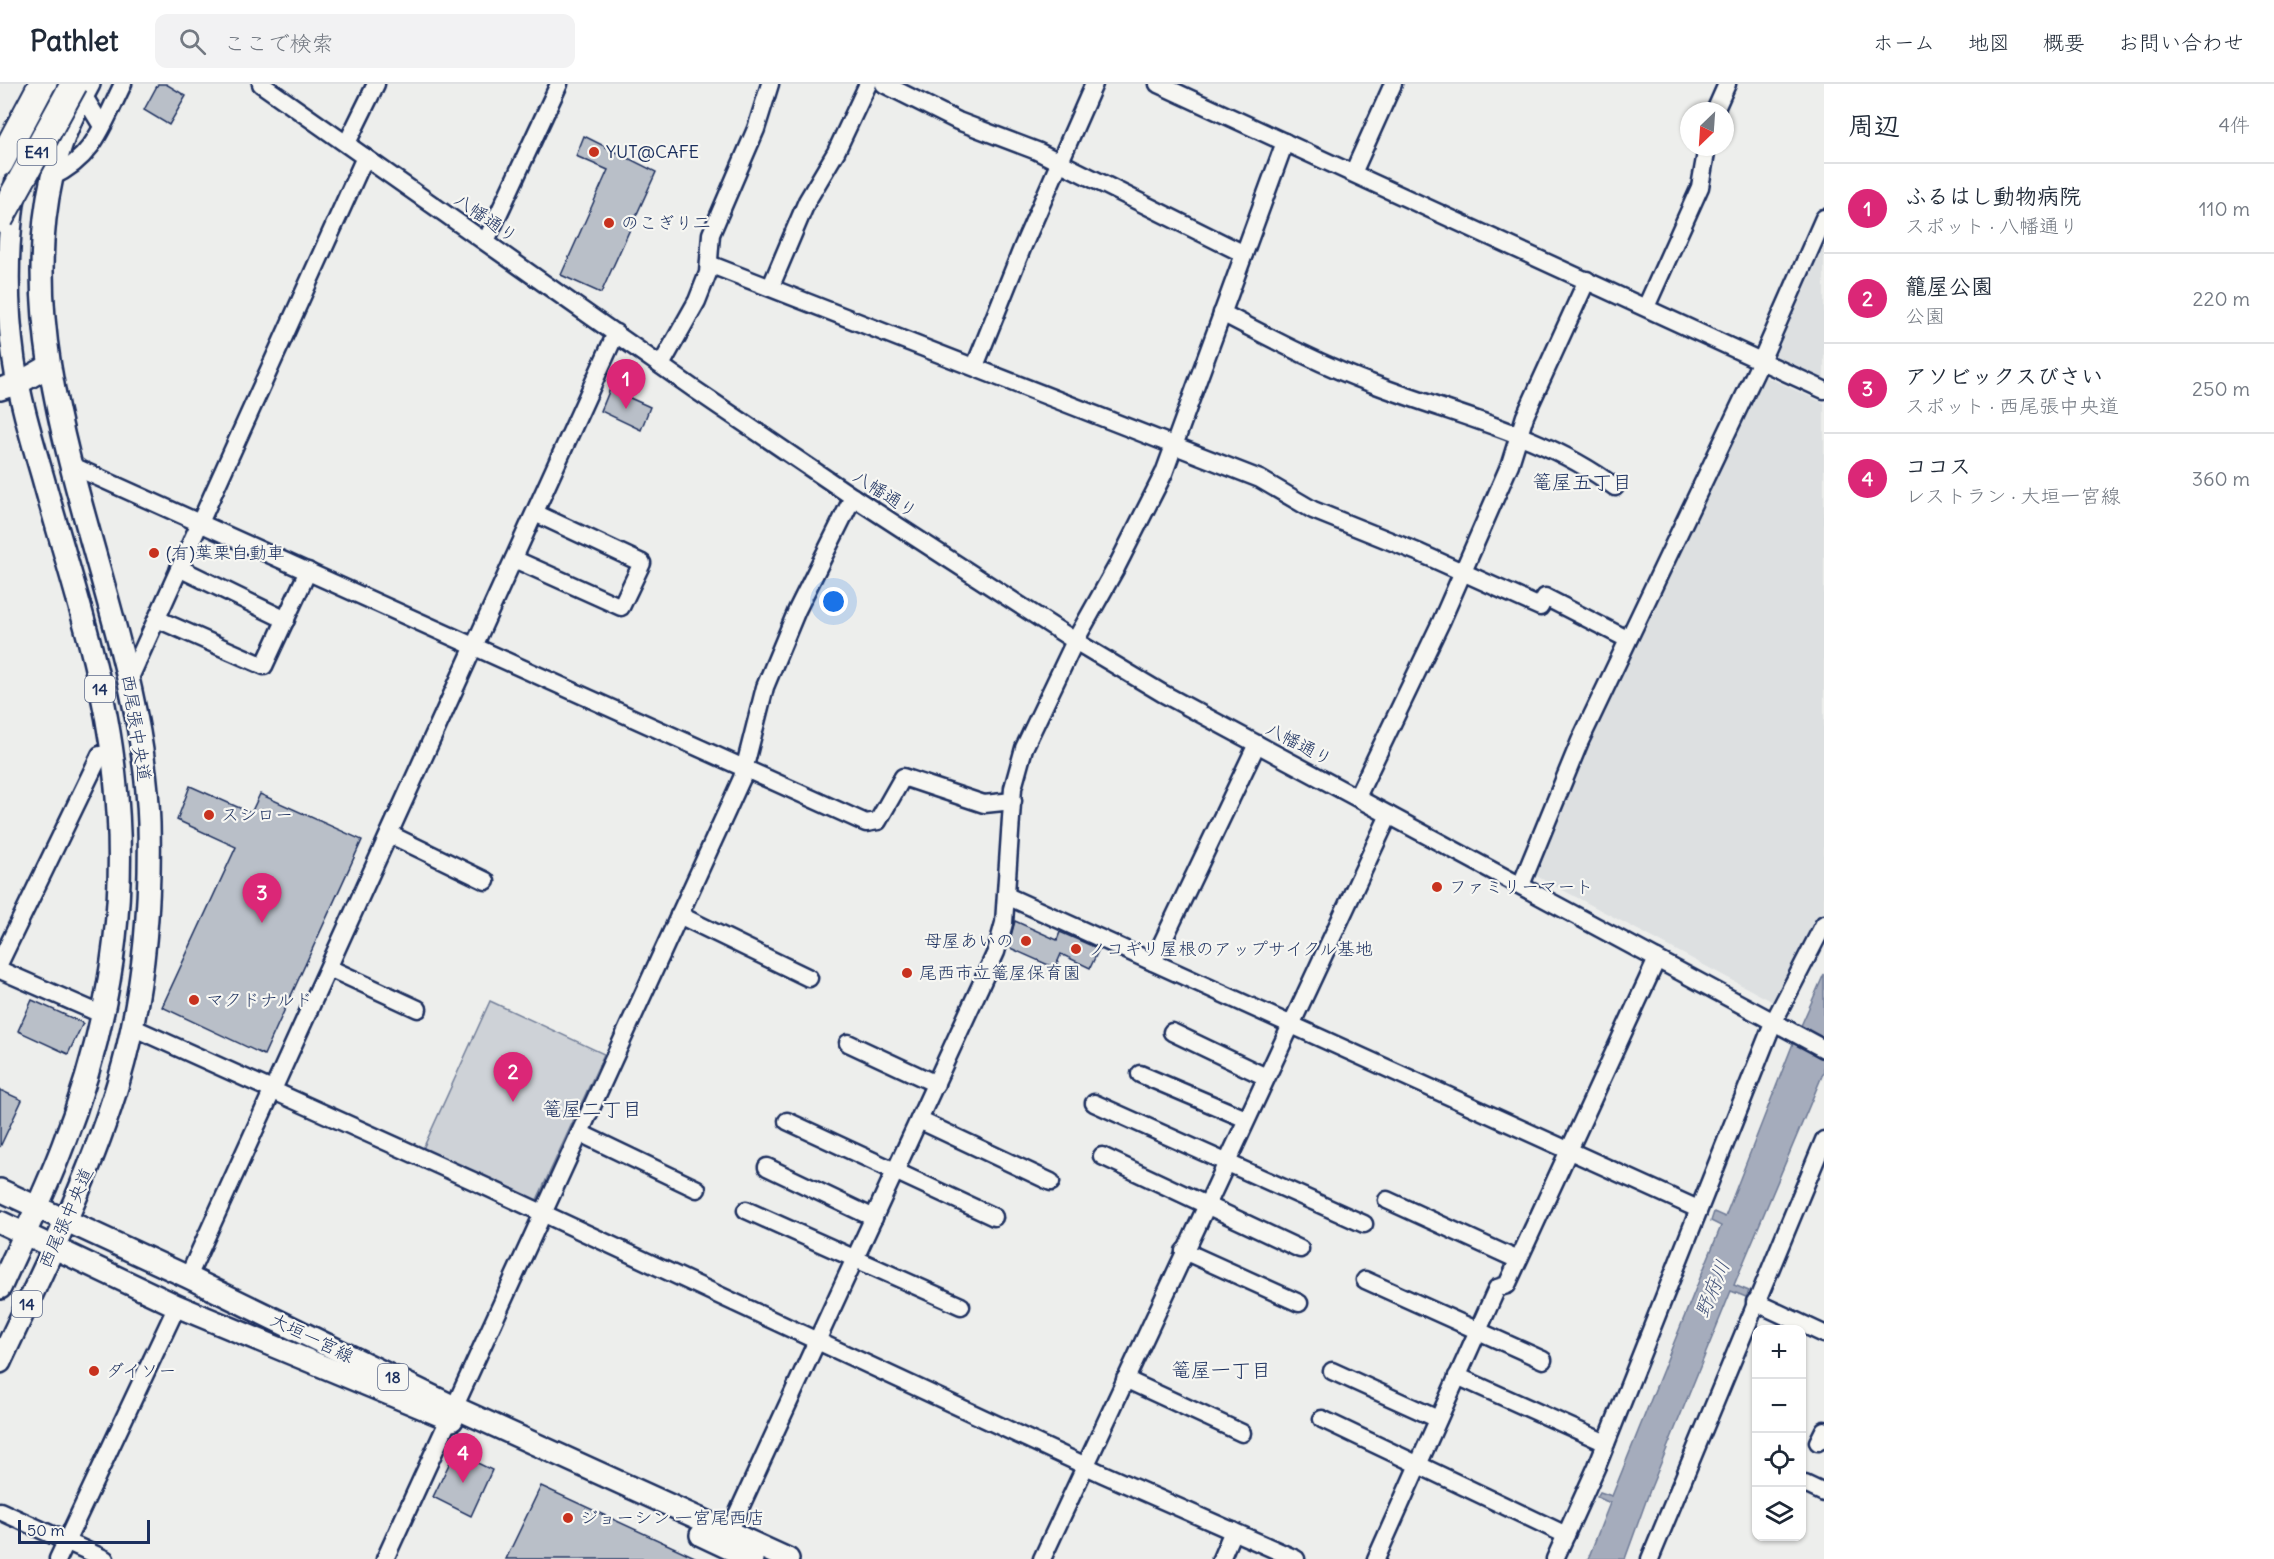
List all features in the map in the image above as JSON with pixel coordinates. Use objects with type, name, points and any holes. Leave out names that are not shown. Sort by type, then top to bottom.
[{"type":"highway","name":"E41","points":[[10,160],[42,84]]},
{"type":"highway","name":"E41","points":[[0,219],[82,88]]},
{"type":"main road","name":"西尾張中央道","points":[[0,1362],[66,1220],[102,1131],[132,1027],[142,963],[149,866],[145,775],[129,680],[49,366],[43,271],[45,216],[59,151],[82,88]]},
{"type":"main road","name":"西尾張中央道","points":[[0,1288],[67,1134],[103,1015],[116,931],[120,861],[119,817],[111,754],[94,665],[9,386],[7,364],[10,160]]},
{"type":"main road","points":[[7,364],[49,366]]},
{"type":"main road","points":[[9,386],[49,366]]},
{"type":"main road","name":"大垣一宮線","points":[[0,1190],[188,1277],[453,1414],[752,1559]]},
{"type":"main road","name":"大垣一宮線","points":[[0,1222],[177,1306],[453,1414]]},
{"type":"main road","name":"大垣一宮線","points":[[723,1546],[788,1559]]},
{"type":"street","points":[[52,177],[78,162],[88,153],[123,84]]},
{"type":"street","name":"八幡通り","points":[[261,84],[661,365],[854,497],[1075,641],[1257,744],[1824,1049]]},
{"type":"street","points":[[347,143],[376,84]]},
{"type":"street","points":[[486,241],[559,84]]},
{"type":"street","points":[[661,365],[698,301],[708,273],[711,234],[756,129],[770,84]]},
{"type":"street","points":[[771,286],[807,201],[836,153],[868,84]]},
{"type":"street","points":[[884,84],[958,121],[1037,151],[1244,254]]},
{"type":"street","points":[[975,366],[1094,84]]},
{"type":"street","points":[[1158,84],[1824,390]]},
{"type":"street","points":[[1353,173],[1393,84]]},
{"type":"street","points":[[1719,102],[1726,84]]},
{"type":"street","points":[[82,88],[102,126]]},
{"type":"street","points":[[723,1546],[996,952],[1004,922],[1013,788],[1024,748],[1075,641],[1117,566],[1164,472],[1285,142]]},
{"type":"street","points":[[0,147],[10,160]]},
{"type":"street","points":[[1646,307],[1700,188],[1705,156]]},
{"type":"street","points":[[129,680],[365,157]]},
{"type":"street","points":[[1521,885],[1580,741],[1761,360],[1824,218]]},
{"type":"street","points":[[709,264],[771,286],[1260,479],[1313,510],[1540,607],[1545,597],[1627,639]]},
{"type":"street","points":[[1357,797],[1462,572],[1510,464],[1525,416],[1587,280]]},
{"type":"street","points":[[1222,313],[1374,385],[1520,435],[1591,469],[1615,487]]},
{"type":"street","points":[[188,1277],[616,333]]},
{"type":"street","points":[[73,465],[866,824],[878,821],[903,777],[984,804],[1013,801]]},
{"type":"street","points":[[385,1559],[453,1414],[744,768],[765,687],[797,610],[854,497]]},
{"type":"street","points":[[514,559],[621,607],[642,563],[535,513]]},
{"type":"street","points":[[179,568],[285,620]]},
{"type":"street","points":[[156,619],[264,666],[308,571]]},
{"type":"street","points":[[1153,962],[1257,744]]},
{"type":"street","points":[[0,962],[100,755],[111,754]]},
{"type":"street","points":[[1042,1559],[1389,815]]},
{"type":"street","points":[[389,834],[486,881]]},
{"type":"street","points":[[1006,896],[1698,1209]]},
{"type":"street","points":[[679,915],[809,978]]},
{"type":"street","points":[[1556,1559],[1606,1443],[1773,1023],[1824,924]]},
{"type":"street","points":[[1376,1559],[1497,1288],[1507,1285],[1657,959]]},
{"type":"street","points":[[329,968],[418,1009]]},
{"type":"street","points":[[0,970],[103,1015]]},
{"type":"street","points":[[132,1027],[478,1183],[1085,1466],[1296,1559]]},
{"type":"street","points":[[1172,1032],[1266,1077]]},
{"type":"street","points":[[848,1043],[936,1084]]},
{"type":"street","points":[[1140,1074],[1246,1119]]},
{"type":"street","points":[[1094,1103],[1365,1224]]},
{"type":"street","points":[[919,1120],[1051,1182]]},
{"type":"street","points":[[787,1121],[994,1216]]},
{"type":"street","points":[[580,1133],[698,1189]]},
{"type":"street","points":[[1650,1559],[1824,1140]]},
{"type":"street","points":[[1102,1156],[1300,1249]]},
{"type":"street","points":[[766,1167],[874,1218]]},
{"type":"street","points":[[1387,1200],[1518,1260]]},
{"type":"street","points":[[746,1210],[961,1306]]},
{"type":"street","points":[[1184,1251],[1299,1304]]},
{"type":"street","points":[[1365,1280],[1543,1360]]},
{"type":"street","points":[[1755,1302],[1824,1334]]},
{"type":"street","points":[[58,1559],[177,1306]]},
{"type":"street","points":[[1332,1371],[1437,1419]]},
{"type":"street","points":[[1457,1376],[1606,1443]]},
{"type":"street","points":[[1125,1379],[1242,1433]]},
{"type":"street","points":[[1322,1419],[1566,1535]]},
{"type":"street","points":[[1806,1484],[1824,1493]]},
{"type":"street","points":[[0,1511],[105,1559]]},
{"type":"street","points":[[1221,1559],[1233,1531]]},
{"type":"shaded area","points":[[1824,246],[1824,380],[1774,357]]},
{"type":"shaded area","points":[[1760,374],[1824,403],[1824,911],[1777,1004],[1529,872]]},
{"type":"shaded area","points":[[490,1001],[604,1054],[535,1204],[422,1151]]},
{"type":"water","name":"野府川","points":[[1824,974],[1824,1071],[1734,1285],[1749,1291],[1746,1297],[1731,1291],[1650,1490],[1625,1559],[1588,1559],[1610,1503],[1597,1497],[1600,1492],[1612,1496],[1721,1226],[1711,1221],[1714,1212],[1725,1217],[1792,1046]]},
{"type":"building","points":[[158,84],[166,84],[186,96],[169,125],[144,110]]},
{"type":"building","name":"のこぎり二","points":[[584,136],[656,172],[601,293],[561,275],[608,170],[576,156]]},
{"type":"building","points":[[610,389],[650,407],[641,430],[601,411]]},
{"type":"building","points":[[190,786],[251,813],[260,794],[362,840],[264,1055],[162,1007],[236,847],[177,820]]},
{"type":"building","points":[[1015,921],[1057,940],[1060,932],[1099,949],[1090,968],[1061,954],[1055,968],[1008,947]]},
{"type":"building","points":[[32,1000],[83,1023],[68,1054],[18,1031]]},
{"type":"building","points":[[0,1090],[22,1100],[0,1147]]},
{"type":"building","points":[[455,1452],[492,1470],[471,1516],[433,1497]]},
{"type":"building","name":"ジョーシン 一宮尾西店","points":[[541,1486],[699,1559],[506,1559]]},
{"type":"waterway","points":[[60,1005],[69,1009]]},
{"type":"place","name":"YUT@CAFE","points":[[594,152]]},
{"type":"place","name":"のこぎり二","points":[[609,223]]},
{"type":"place","name":"ふるはし動物病院","points":[[626,409]]},
{"type":"place","name":"(有)葉栗自動車","points":[[154,553]]},
{"type":"place","name":"スシロー","points":[[209,815]]},
{"type":"place","name":"ファミリーマート","points":[[1437,887]]},
{"type":"place","name":"アソビックスびさい","points":[[262,923]]},
{"type":"place","name":"母屋あいの","points":[[1026,941]]},
{"type":"place","name":"ノコギリ屋根のアップサイクル基地","points":[[1076,949]]},
{"type":"place","name":"尾西市立篭屋保育園","points":[[907,973]]},
{"type":"place","name":"マクドナルド","points":[[194,1000]]},
{"type":"place","name":"籠屋公園","points":[[513,1102]]},
{"type":"place","name":"ダイソー","points":[[94,1371]]},
{"type":"place","name":"ココス","points":[[463,1483]]},
{"type":"place","name":"ジョーシン 一宮尾西店","points":[[568,1518]]},
{"type":"district","name":"篭屋五丁目","points":[[1582,482]]},
{"type":"district","name":"篭屋二丁目","points":[[592,1109]]},
{"type":"district","name":"篭屋一丁目","points":[[1221,1370]]}]
